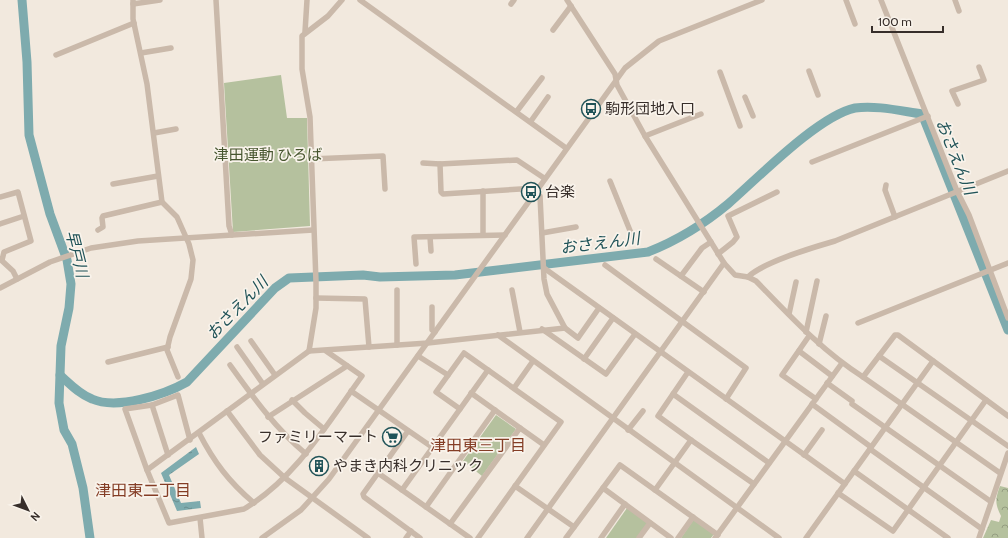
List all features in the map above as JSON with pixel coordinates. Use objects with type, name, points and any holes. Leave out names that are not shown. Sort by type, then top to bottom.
[{"type":"street","points":[[160,0],[133,2],[134,23],[141,53],[154,133],[162,202],[177,217],[187,238],[193,260],[191,279],[167,350],[178,377]]},
{"type":"street","points":[[216,0],[230,226],[232,235]]},
{"type":"street","points":[[307,0],[304,32],[302,36],[301,60],[310,117],[313,230],[316,273],[316,298],[309,351]]},
{"type":"street","points":[[304,32],[328,16],[342,0]]},
{"type":"street","points":[[360,0],[531,121],[566,148]]},
{"type":"street","points":[[567,0],[616,77],[617,85],[645,136],[724,263],[735,275],[748,277],[756,281],[808,334],[842,363],[1000,473]]},
{"type":"street","points":[[262,538],[289,520],[312,499],[329,479],[473,280],[616,77],[634,60],[659,41],[762,0]]},
{"type":"street","points":[[846,0],[855,24]]},
{"type":"street","points":[[882,0],[957,191],[969,216],[1008,318]]},
{"type":"street","points":[[955,0],[959,11]]},
{"type":"street","points":[[553,30],[571,6]]},
{"type":"street","points":[[56,55],[134,23]]},
{"type":"street","points":[[141,53],[171,48]]},
{"type":"street","points":[[958,104],[952,91],[984,80],[980,68]]},
{"type":"street","points":[[720,72],[740,126]]},
{"type":"street","points":[[809,72],[818,95]]},
{"type":"street","points":[[517,112],[542,78]]},
{"type":"street","points":[[531,121],[548,97]]},
{"type":"street","points":[[745,97],[753,116]]},
{"type":"street","points":[[645,136],[701,114]]},
{"type":"street","points":[[812,162],[928,116]]},
{"type":"street","points":[[154,133],[176,129]]},
{"type":"street","points":[[311,159],[383,156],[385,189]]},
{"type":"street","points":[[423,163],[440,164],[517,160],[544,178]]},
{"type":"street","points":[[440,164],[441,192],[443,194],[483,191],[536,190]]},
{"type":"street","points":[[748,277],[752,273],[779,261],[811,248],[835,241],[1008,171]]},
{"type":"street","points":[[114,184],[158,176]]},
{"type":"street","points":[[610,181],[633,238]]},
{"type":"street","points":[[886,184],[885,190],[895,217]]},
{"type":"street","points":[[536,190],[540,196],[543,261],[547,294],[565,328],[578,338],[599,308]]},
{"type":"street","points":[[483,191],[483,235]]},
{"type":"street","points":[[0,197],[18,192],[31,241],[4,252],[1,259],[17,279]]},
{"type":"street","points":[[718,254],[737,237],[728,216],[777,192]]},
{"type":"street","points":[[98,230],[103,227],[103,216],[162,202]]},
{"type":"street","points":[[0,224],[24,216]]},
{"type":"street","points":[[542,233],[576,227]]},
{"type":"street","points":[[0,288],[60,258],[76,252],[114,243],[313,230]]},
{"type":"street","points":[[416,264],[414,237],[505,235]]},
{"type":"street","points":[[430,237],[431,251]]},
{"type":"street","points":[[681,276],[702,248],[711,242]]},
{"type":"street","points":[[656,259],[704,292]]},
{"type":"street","points":[[526,538],[724,263]]},
{"type":"street","points":[[858,323],[1008,263]]},
{"type":"street","points":[[605,265],[746,368],[726,399]]},
{"type":"street","points":[[544,268],[845,484]]},
{"type":"street","points":[[788,314],[796,282]]},
{"type":"street","points":[[816,399],[782,375],[799,351],[808,334],[817,282]]},
{"type":"street","points":[[396,290],[397,345]]},
{"type":"street","points":[[512,290],[520,332]]},
{"type":"street","points":[[316,298],[365,298],[369,347]]},
{"type":"street","points":[[432,306],[432,330],[434,332]]},
{"type":"street","points":[[819,344],[826,316]]},
{"type":"street","points":[[584,359],[613,318]]},
{"type":"street","points":[[147,470],[190,440],[309,351],[428,343],[542,329],[565,328]]},
{"type":"street","points":[[542,329],[606,374],[635,334]]},
{"type":"street","points":[[498,335],[612,419],[779,538]]},
{"type":"street","points":[[863,377],[895,335],[898,335],[1008,416]]},
{"type":"street","points":[[251,341],[275,375]]},
{"type":"street","points":[[237,346],[263,384]]},
{"type":"street","points":[[108,362],[168,347]]},
{"type":"street","points":[[190,440],[178,395],[152,404],[125,409],[147,470],[169,522],[200,518],[244,509],[254,503],[285,478],[306,454],[362,376],[326,351]]},
{"type":"street","points":[[799,351],[832,376]]},
{"type":"street","points":[[460,409],[436,392],[464,353],[561,422],[478,538]]},
{"type":"street","points":[[418,356],[448,376]]},
{"type":"street","points":[[879,356],[1008,446]]},
{"type":"street","points":[[514,388],[534,361]]},
{"type":"street","points":[[806,538],[933,361]]},
{"type":"street","points":[[566,538],[620,465],[693,517],[716,536],[842,363]]},
{"type":"street","points":[[230,365],[268,417],[281,432],[306,454]]},
{"type":"street","points":[[268,417],[292,400],[347,366]]},
{"type":"street","points":[[402,490],[488,370]]},
{"type":"street","points":[[688,372],[658,416],[754,484]]},
{"type":"street","points":[[827,383],[885,428],[990,501]]},
{"type":"street","points":[[351,391],[432,447]]},
{"type":"street","points":[[471,393],[544,445]]},
{"type":"street","points":[[673,394],[769,463]]},
{"type":"street","points":[[292,400],[305,414],[324,429]]},
{"type":"street","points":[[838,493],[893,531],[986,400]]},
{"type":"street","points":[[152,404],[168,455]]},
{"type":"street","points":[[812,404],[982,529]]},
{"type":"street","points":[[426,507],[495,410]]},
{"type":"street","points":[[227,411],[260,455],[285,478],[312,499],[368,538]]},
{"type":"street","points":[[628,430],[643,411]]},
{"type":"street","points":[[450,524],[520,428]]},
{"type":"street","points":[[408,430],[363,494],[364,497],[420,538]]},
{"type":"street","points":[[804,455],[822,430]]},
{"type":"street","points":[[199,433],[220,469],[235,487],[254,503]]},
{"type":"street","points":[[655,490],[691,440]]},
{"type":"street","points":[[979,538],[990,501],[1008,453]]},
{"type":"street","points":[[854,472],[948,538]]},
{"type":"street","points":[[378,473],[470,538]]},
{"type":"street","points":[[515,486],[574,527]]},
{"type":"street","points":[[603,488],[671,538]]},
{"type":"street","points":[[601,538],[625,504]]},
{"type":"street","points":[[678,538],[693,517]]},
{"type":"street","points":[[200,518],[202,538]]},
{"type":"street","points":[[639,538],[650,523]]},
{"type":"street","points":[[406,538],[411,531]]},
{"type":"green space","name":"津田運動 ひろば","points":[[281,75],[287,118],[307,118],[310,226],[233,232],[224,83]]},
{"type":"green space","points":[[496,415],[516,429],[482,476],[463,461]]},
{"type":"green space","points":[[1000,486],[1008,488],[1008,538],[983,538],[991,520],[999,522],[1001,516],[996,501]]},
{"type":"green space","points":[[627,508],[648,523],[637,538],[606,538]]},
{"type":"green space","points":[[694,519],[714,534],[711,538],[681,538]]},
{"type":"water","points":[[196,447],[199,454],[169,475],[181,503],[200,501],[201,508],[177,511],[161,473]]},
{"type":"waterway","name":"早戸川","points":[[22,0],[27,62],[29,135],[50,214],[67,260],[71,284],[69,308],[61,346],[59,403],[64,430],[72,444],[83,488],[90,538]]},
{"type":"waterway","name":"おさえん川","points":[[60,375],[83,394],[102,402],[114,403],[140,400],[166,392],[187,382],[275,288],[289,278],[363,275],[380,277],[455,275],[648,252],[690,231],[728,204],[806,135],[840,113],[863,107],[922,114],[1008,330]]},
{"type":"place","name":"駒形団地入口","points":[[591,109]]},
{"type":"place","name":"台楽","points":[[531,192]]},
{"type":"place","name":"ファミリーマート","points":[[392,437]]},
{"type":"place","name":"やまき内科クリニック","points":[[319,466]]},
{"type":"district","name":"津田東三丁目","points":[[478,445]]},
{"type":"district","name":"津田東二丁目","points":[[143,490]]}]
